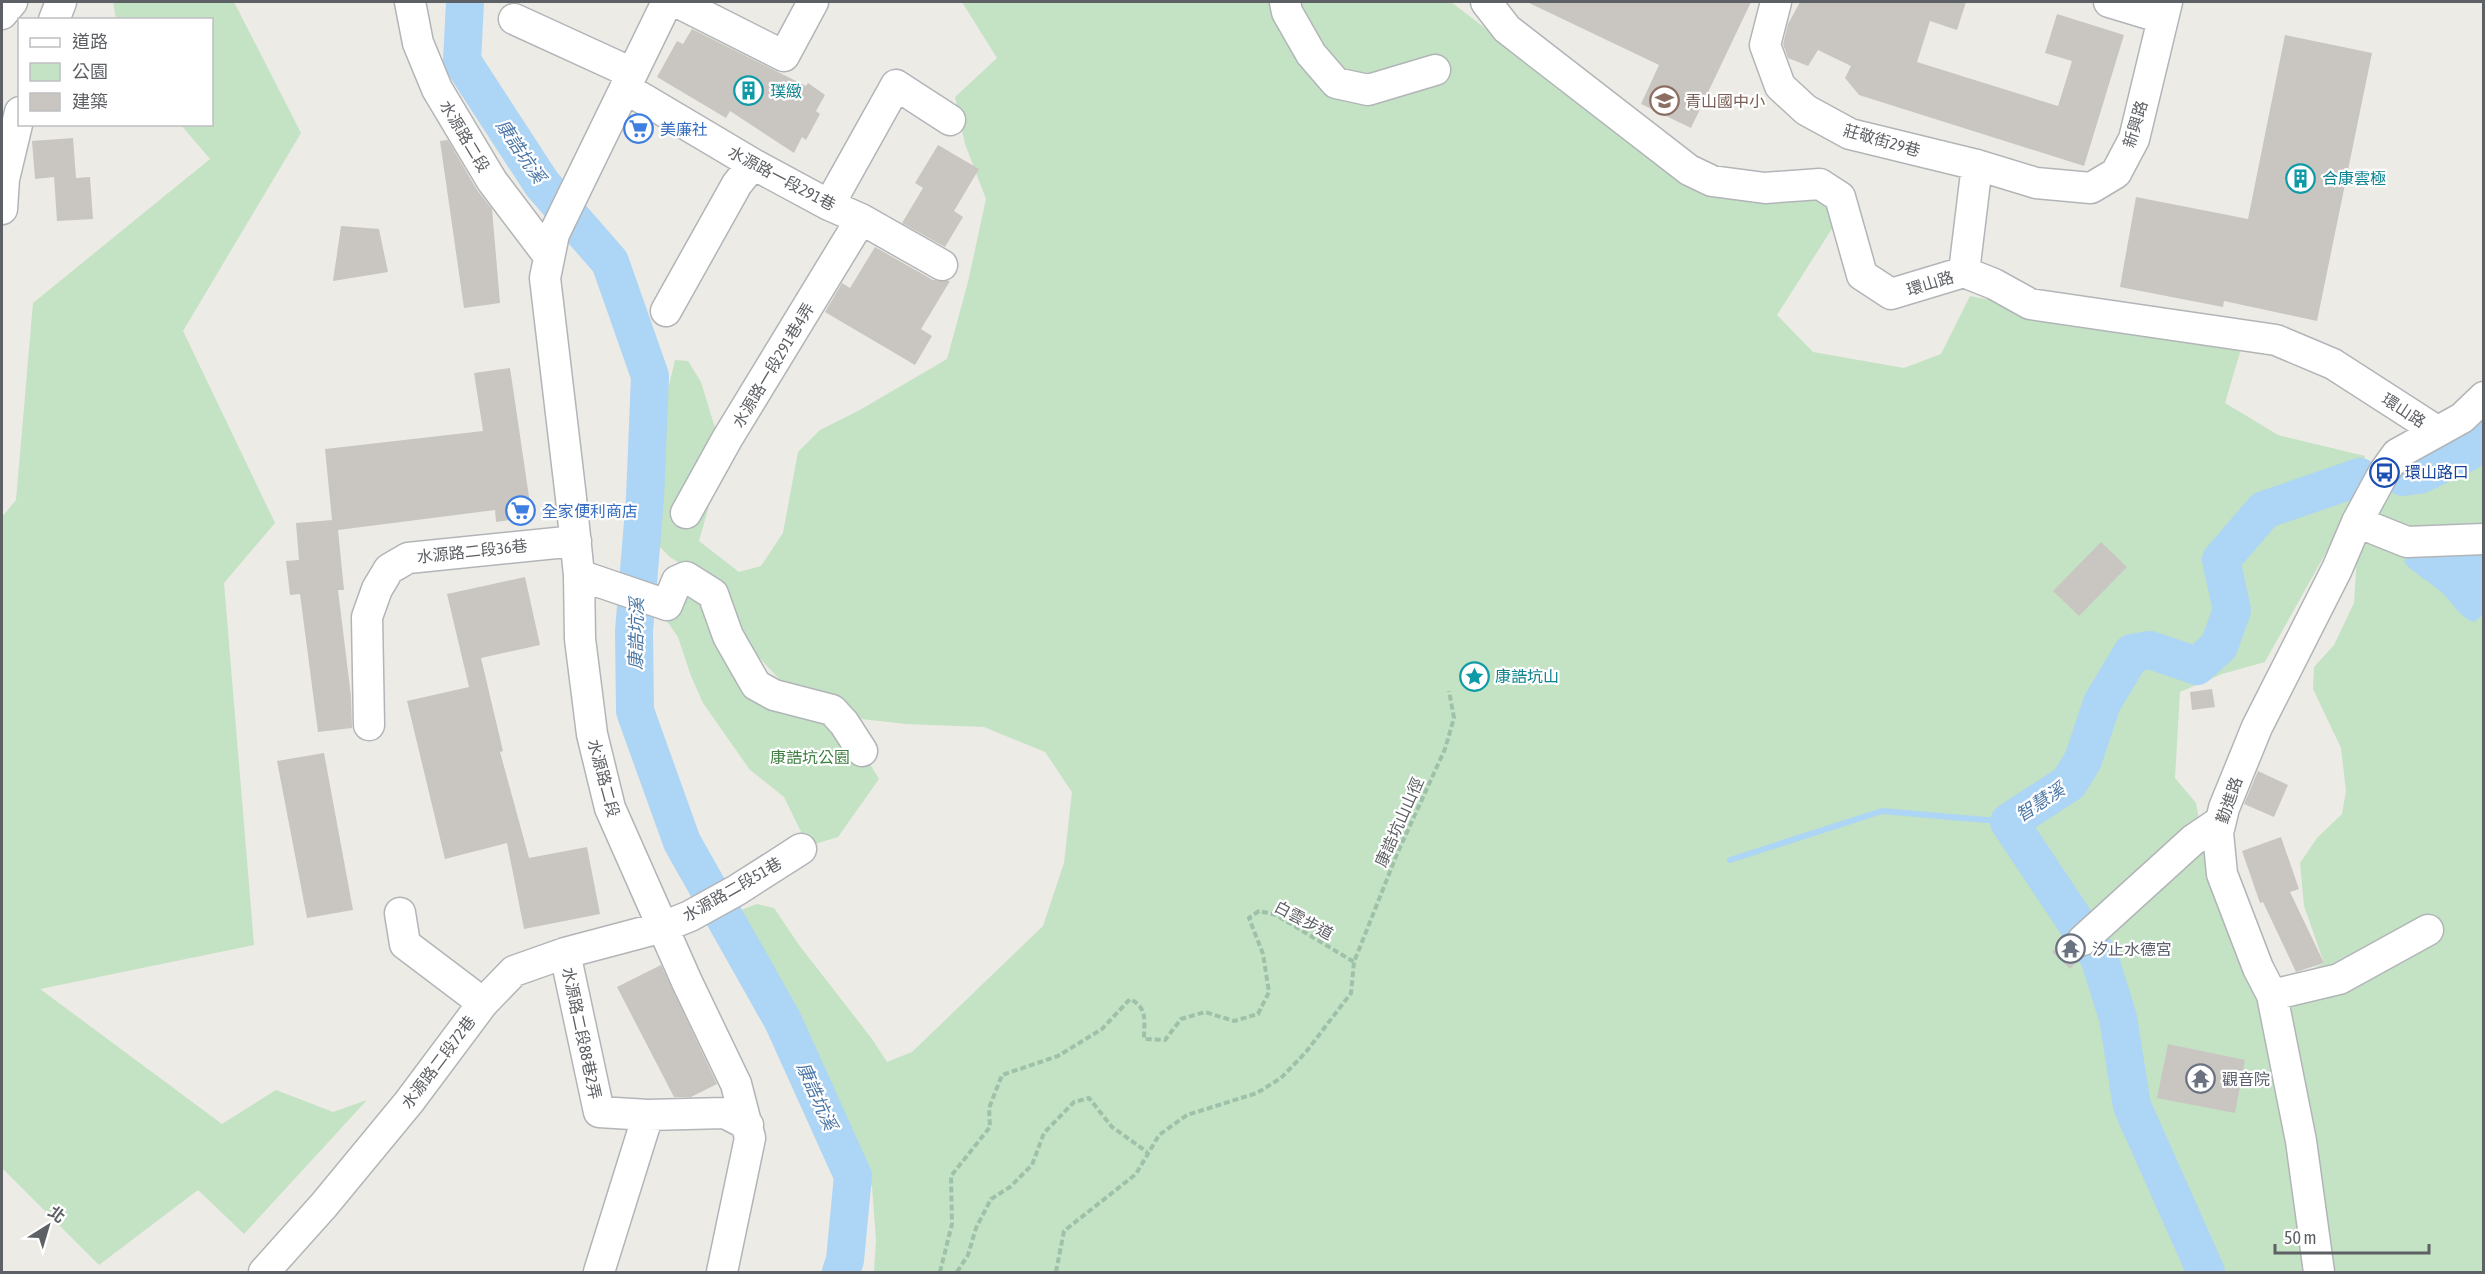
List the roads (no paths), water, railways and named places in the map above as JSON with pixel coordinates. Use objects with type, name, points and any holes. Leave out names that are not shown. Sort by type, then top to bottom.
[{"type":"street","points":[[2,14],[12,2]]},
{"type":"street","points":[[55,18],[61,2]]},
{"type":"street","name":"水源路二段","points":[[410,2],[418,44],[437,89],[492,181],[551,244],[545,278],[576,541],[580,639],[594,745],[610,808],[736,1084],[748,1125],[750,1138],[722,1272]]},
{"type":"street","points":[[551,244],[576,186],[666,2]]},
{"type":"street","points":[[677,2],[784,56],[813,2]]},
{"type":"street","points":[[1286,2],[1287,12],[1311,54],[1336,83],[1368,90],[1435,70]]},
{"type":"street","name":"環山路","points":[[1486,2],[1507,29],[1689,170],[1712,182],[1765,189],[1820,184],[1840,197],[1862,275],[1891,294],[1964,272],[1994,284],[2030,304],[2276,340],[2333,364],[2437,431]]},
{"type":"street","name":"莊敬街29巷","points":[[1776,2],[1765,45],[1780,86],[1806,110],[1850,134],[1977,165]]},
{"type":"street","points":[[2109,2],[2165,10]]},
{"type":"street","name":"新興路","points":[[1977,165],[2036,183],[2091,188],[2116,173],[2134,139],[2165,10]]},
{"type":"street","name":"水源路一段291巷","points":[[514,19],[629,81],[753,164],[829,205],[861,219],[942,265]]},
{"type":"street","points":[[829,205],[896,85],[950,120]]},
{"type":"street","points":[[2,122],[18,104]]},
{"type":"street","points":[[2,209],[4,179],[18,120]]},
{"type":"street","points":[[666,311],[736,184],[753,164]]},
{"type":"street","points":[[1964,272],[1977,165]]},
{"type":"street","name":"水源路一段291巷4弄","points":[[686,513],[727,439],[861,219]]},
{"type":"street","name":"勤進路","points":[[2319,1272],[2301,1141],[2272,994],[2258,968],[2222,874],[2218,833],[2223,808],[2257,727],[2337,569],[2357,522],[2384,472],[2397,454],[2462,418],[2484,397]]},
{"type":"street","points":[[2357,522],[2407,542],[2484,539]]},
{"type":"street","name":"水源路二段36巷","points":[[369,725],[367,617],[377,589],[389,569],[408,558],[576,541]]},
{"type":"street","points":[[579,574],[667,605],[677,581],[686,577],[713,594],[728,636],[756,685],[774,695],[832,710],[844,723],[862,751]]},
{"type":"street","points":[[2084,940],[2193,840],[2221,821]]},
{"type":"street","name":"水源路二段51巷","points":[[663,927],[690,916],[736,890],[801,849]]},
{"type":"street","points":[[400,913],[405,944],[483,1003]]},
{"type":"street","name":"水源路二段72巷","points":[[264,1272],[324,1205],[409,1102],[483,1003],[514,971],[565,953],[663,927]]},
{"type":"street","points":[[2272,994],[2339,978],[2428,930]]},
{"type":"street","name":"水源路二段88巷2弄","points":[[565,953],[599,1112],[648,1115]]},
{"type":"street","points":[[599,1272],[648,1115],[725,1113],[748,1125]]},
{"type":"water","points":[[2483,548],[2483,615],[2474,622],[2464,617],[2446,597],[2404,562],[2409,555]]},
{"type":"waterway","name":"康誥坑溪","points":[[465,2],[462,61],[542,184],[610,262],[650,376],[645,498],[634,631],[635,711],[682,842],[783,1021],[853,1176],[845,1260],[841,1272]]},
{"type":"waterway","name":"智慧溪","points":[[2403,477],[2419,475],[2468,452],[2484,425]]},
{"type":"waterway","name":"智慧溪","points":[[2206,1272],[2132,1106],[2118,1018],[2099,957],[2009,822],[2069,783],[2083,760],[2102,703],[2132,653],[2150,650],[2197,666],[2219,646],[2232,610],[2221,560],[2264,510],[2360,477]]},
{"type":"waterway","points":[[1730,860],[1882,811],[2009,822]]},
{"type":"place","name":"璞緻","points":[[749,91]]},
{"type":"place","name":"青山國中小","points":[[1664,101]]},
{"type":"place","name":"美廉社","points":[[639,129]]},
{"type":"place","name":"合康雲極","points":[[2301,178]]},
{"type":"place","name":"環山路口","points":[[2384,472]]},
{"type":"place","name":"全家便利商店","points":[[521,511]]},
{"type":"place","name":"康誥坑山","points":[[1474,676]]},
{"type":"place","name":"汐止水德宮","points":[[2071,949]]},
{"type":"place","name":"觀音院","points":[[2201,1079]]},
{"type":"park label","name":"康誥坑公園","points":[[810,757]]}]
